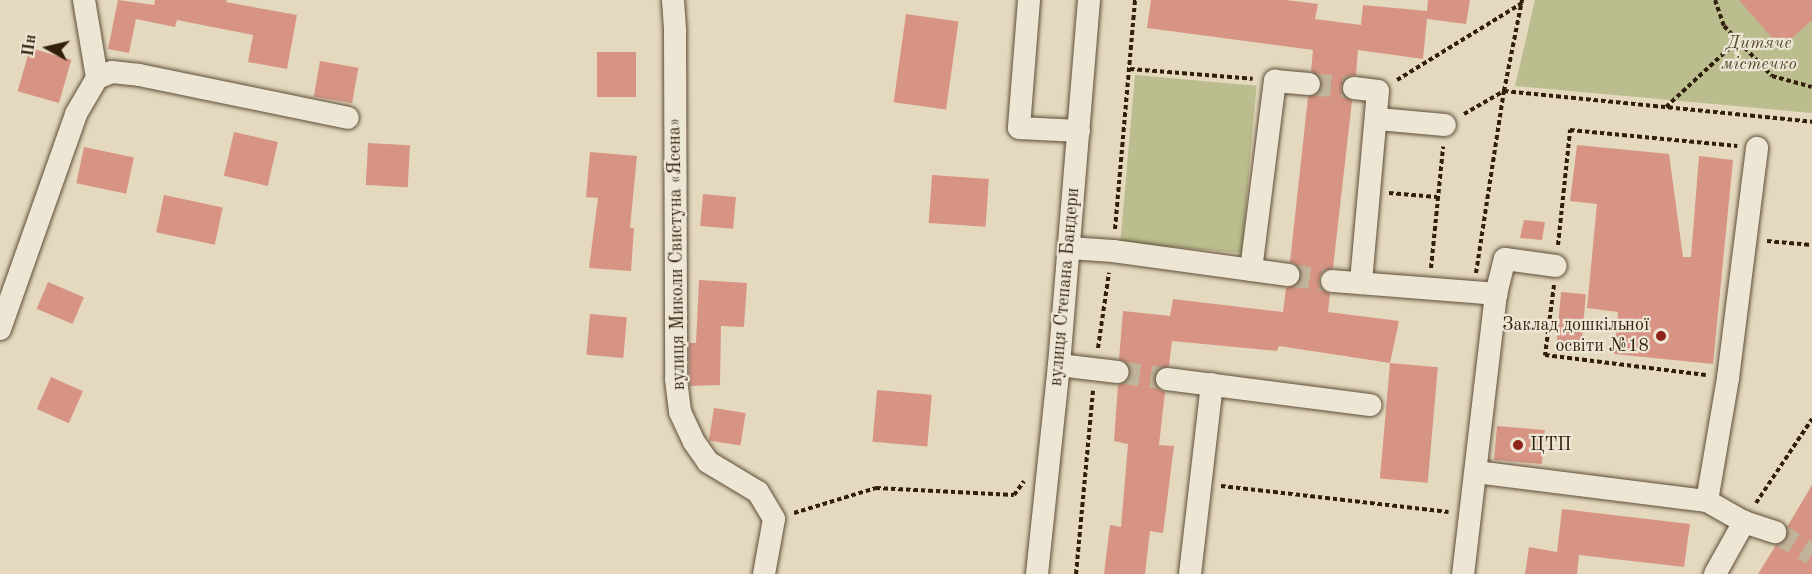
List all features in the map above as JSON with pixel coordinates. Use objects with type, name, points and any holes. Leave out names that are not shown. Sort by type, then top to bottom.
[{"type":"street","points":[[84,0],[97,78]]},
{"type":"street","name":"вулиця Миколи Свистуна «Ясена»","points":[[673,0],[676,379],[680,412],[694,441],[708,462],[758,492],[774,519]]},
{"type":"street","points":[[1029,0],[1019,128],[1078,131]]},
{"type":"street","name":"вулиця Степана Бандери","points":[[1037,574],[1059,364],[1089,0]]},
{"type":"street","points":[[0,329],[76,114],[97,78],[112,72],[139,75],[348,118]]},
{"type":"street","points":[[1251,270],[1275,81],[1309,84]]},
{"type":"street","points":[[1354,88],[1378,91],[1361,283]]},
{"type":"street","points":[[1377,119],[1445,125]]},
{"type":"street","points":[[1707,501],[1728,378],[1757,148]]},
{"type":"street","points":[[1069,248],[1113,251],[1288,275]]},
{"type":"street","points":[[1463,574],[1476,472],[1485,292],[1505,259],[1556,266]]},
{"type":"street","points":[[1332,281],[1485,292]]},
{"type":"street","points":[[1059,364],[1118,372]]},
{"type":"street","points":[[1167,379],[1370,405]]},
{"type":"street","points":[[1190,574],[1212,384]]},
{"type":"street","points":[[1476,472],[1707,501],[1744,522],[1775,532]]},
{"type":"street","points":[[764,574],[774,519]]},
{"type":"street","points":[[1715,574],[1744,522]]},
{"type":"path","points":[[1076,574],[1095,368],[1113,251],[1135,0]]},
{"type":"path","points":[[1715,0],[1724,26],[1772,76],[1812,87]]},
{"type":"path","points":[[1485,292],[1504,91],[1522,1]]},
{"type":"path","points":[[1378,91],[1522,1]]},
{"type":"path","points":[[1666,107],[1738,40]]},
{"type":"path","points":[[1130,69],[1275,81]]},
{"type":"path","points":[[1429,288],[1445,125],[1504,91],[1812,122]]},
{"type":"path","points":[[1728,378],[1545,355],[1570,130],[1757,148]]},
{"type":"path","points":[[1370,192],[1437,197]]},
{"type":"path","points":[[1745,239],[1812,245]]},
{"type":"path","points":[[1744,522],[1812,419]]},
{"type":"path","points":[[774,519],[876,488],[1014,495],[1026,478]]},
{"type":"path","points":[[1201,484],[1470,514]]},
{"type":"green space","name":"Дитяче містечко","points":[[1535,0],[1812,0],[1812,113],[1515,86]]},
{"type":"green space","points":[[1135,75],[1257,86],[1242,253],[1120,242]]},
{"type":"building","points":[[118,0],[154,5],[155,0],[227,0],[226,2],[297,15],[287,69],[248,62],[253,35],[177,20],[175,27],[136,19],[129,53],[108,49]]},
{"type":"building","points":[[1151,0],[1286,0],[1318,4],[1315,19],[1361,25],[1363,5],[1427,11],[1428,0],[1470,0],[1466,24],[1427,19],[1423,59],[1358,50],[1356,75],[1348,76],[1341,86],[1342,94],[1352,101],[1333,268],[1321,273],[1320,287],[1330,294],[1328,312],[1399,321],[1390,363],[1279,346],[1277,351],[1172,341],[1169,366],[1157,370],[1154,378],[1158,389],[1165,392],[1159,445],[1174,446],[1163,533],[1150,531],[1145,574],[1104,574],[1110,525],[1121,527],[1128,444],[1114,441],[1118,385],[1128,381],[1131,373],[1126,362],[1119,359],[1123,311],[1170,316],[1173,299],[1283,312],[1286,288],[1298,284],[1301,276],[1297,265],[1290,262],[1308,97],[1320,92],[1322,85],[1321,78],[1311,71],[1313,50],[1147,28]]},
{"type":"building","points":[[1739,0],[1812,0],[1812,20],[1781,48]]},
{"type":"building","points":[[906,14],[958,21],[946,110],[894,102]]},
{"type":"building","points":[[30,48],[71,60],[59,103],[18,91]]},
{"type":"building","points":[[597,52],[636,52],[636,97],[597,97]]},
{"type":"building","points":[[320,61],[358,68],[352,103],[314,96]]},
{"type":"building","points":[[234,132],[278,142],[268,186],[224,176]]},
{"type":"building","points":[[368,143],[410,145],[408,187],[366,185]]},
{"type":"building","name":"Заклад дошкільної освіти №18","points":[[1577,145],[1669,154],[1683,257],[1691,257],[1699,156],[1733,160],[1713,364],[1614,354],[1618,312],[1587,308],[1597,204],[1570,201]]},
{"type":"building","points":[[84,147],[134,158],[126,194],[76,183]]},
{"type":"building","points":[[590,152],[637,156],[630,228],[634,228],[631,271],[589,268],[598,198],[586,197]]},
{"type":"building","points":[[932,175],[989,179],[986,227],[929,223]]},
{"type":"building","points":[[703,194],[736,197],[733,229],[700,226]]},
{"type":"building","points":[[164,195],[223,207],[215,245],[156,232]]},
{"type":"building","points":[[1524,220],[1545,222],[1542,240],[1520,238]]},
{"type":"building","points":[[699,280],[747,283],[744,327],[721,326],[720,385],[690,386],[689,343],[696,343]]},
{"type":"building","points":[[48,282],[84,297],[73,324],[37,309]]},
{"type":"building","points":[[1561,292],[1586,294],[1581,349],[1556,347]]},
{"type":"building","points":[[590,314],[627,317],[623,358],[586,355]]},
{"type":"building","points":[[1390,363],[1438,367],[1428,483],[1380,479]]},
{"type":"building","points":[[51,377],[83,391],[69,423],[37,409]]},
{"type":"building","points":[[877,390],[932,395],[927,447],[872,442]]},
{"type":"building","points":[[714,408],[746,413],[740,446],[709,441]]},
{"type":"building","name":"ЦТП","points":[[1497,426],[1545,430],[1542,464],[1494,460]]},
{"type":"building","points":[[1812,485],[1812,574],[1758,574],[1776,545],[1784,542],[1788,537],[1787,527]]},
{"type":"building","points":[[1562,509],[1690,524],[1684,567],[1579,555],[1577,574],[1525,574],[1529,547],[1557,552]]},
{"type":"tunnel","points":[[1309,84],[1354,88]]},
{"type":"tunnel","points":[[1288,275],[1332,281]]},
{"type":"tunnel","points":[[1118,372],[1167,379]]},
{"type":"tunnel","points":[[1775,532],[1812,554]]},
{"type":"place","name":"Заклад дошкільної освіти №18","points":[[1661,336]]},
{"type":"place","name":"ЦТП","points":[[1518,445]]}]
